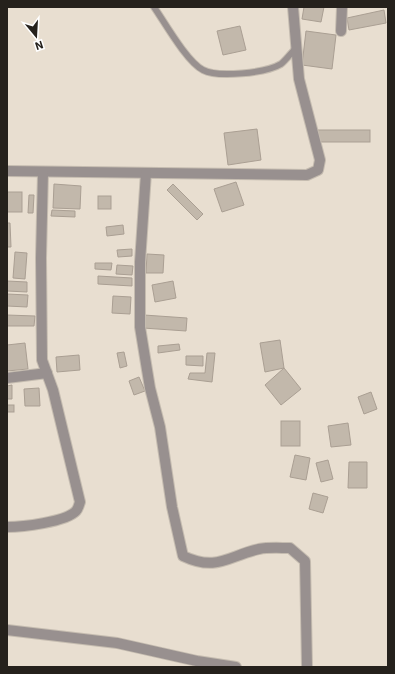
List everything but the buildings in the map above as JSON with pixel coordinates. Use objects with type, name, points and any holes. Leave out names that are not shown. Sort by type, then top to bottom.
[{"type":"street","points":[[7,171],[306,175],[318,170],[320,160],[299,79],[293,7]]},
{"type":"street","points":[[341,31],[342,7]]},
{"type":"street","points":[[7,527],[27,527],[68,516],[77,511],[80,502],[53,390],[42,360],[42,172]]},
{"type":"street","points":[[146,173],[140,262],[140,327],[150,388],[160,427],[172,507],[183,556],[197,563],[222,562],[260,549],[290,548],[305,562],[307,667]]},
{"type":"street","points":[[7,378],[47,373]]},
{"type":"street","points":[[7,630],[117,642],[236,667]]},
{"type":"lane","points":[[154,7],[191,61],[202,70],[217,74],[246,72],[268,68],[281,64],[296,48]]}]
